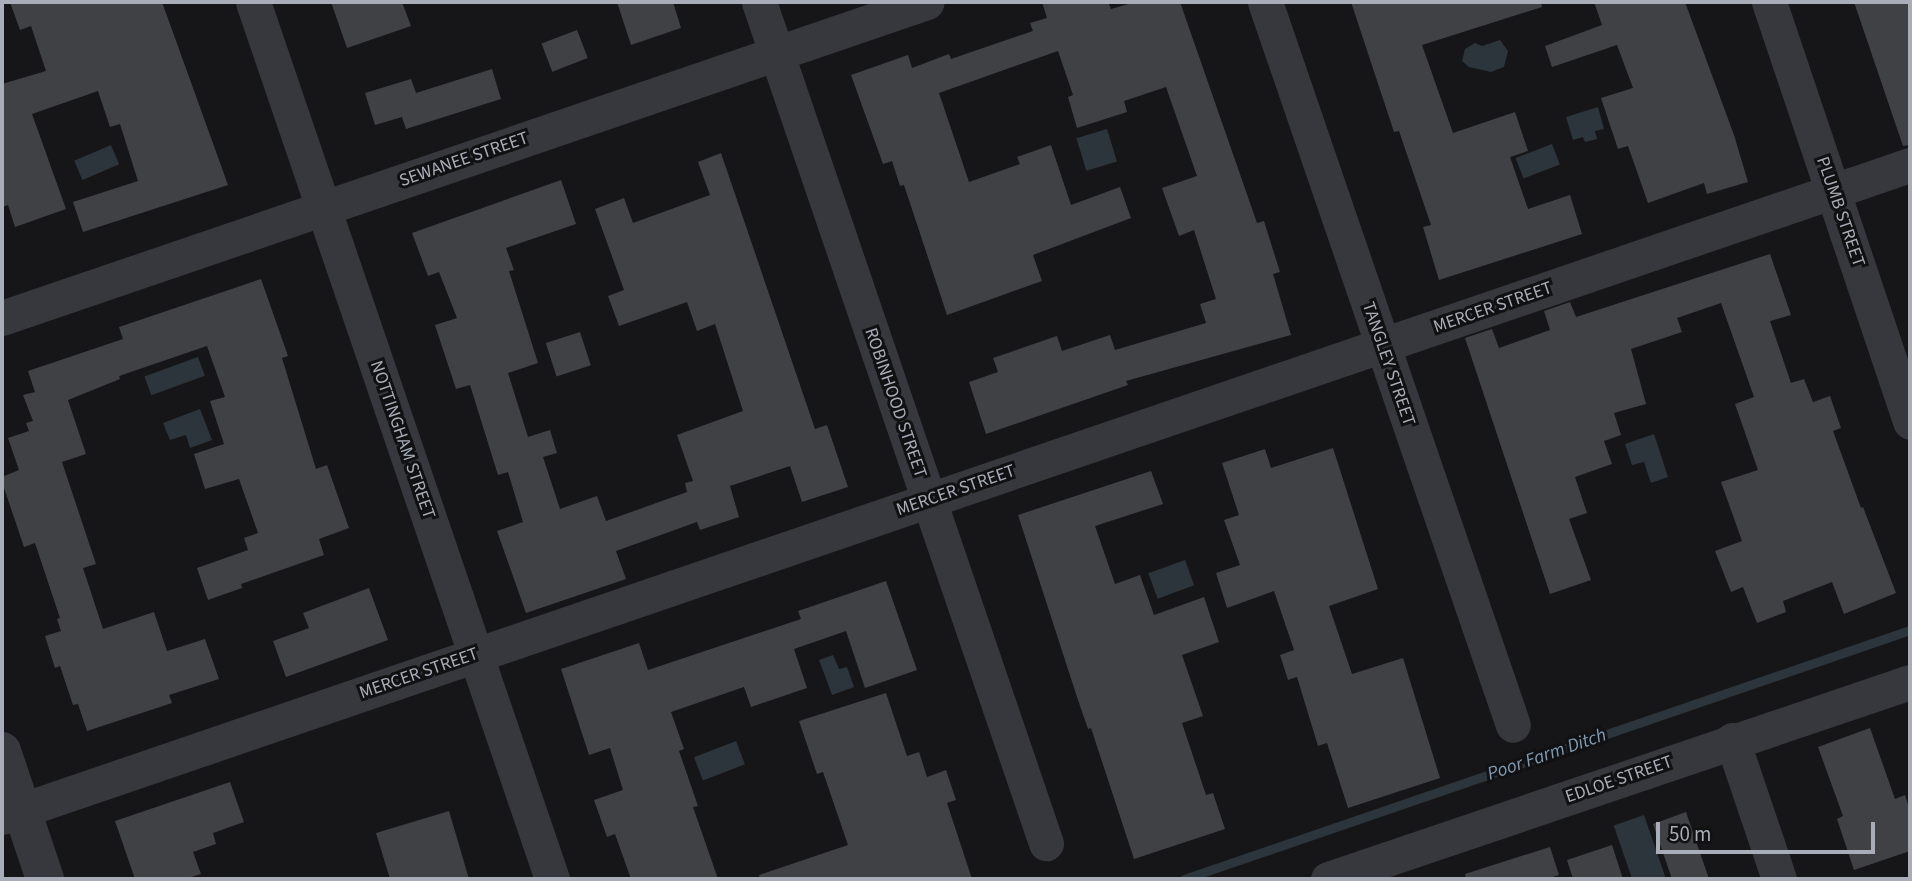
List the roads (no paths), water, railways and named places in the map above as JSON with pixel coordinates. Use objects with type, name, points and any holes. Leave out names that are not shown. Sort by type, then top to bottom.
[{"type":"street","name":"NOTTINGHAM STREET","points":[[253,2],[552,879]]},
{"type":"street","name":"ROBINHOOD STREET","points":[[759,2],[1046,843]]},
{"type":"street","name":"SEWANEE STREET","points":[[2,318],[927,2]]},
{"type":"street","name":"TANGLEY STREET","points":[[1265,2],[1513,725]]},
{"type":"street","name":"PLUMB STREET","points":[[1769,2],[1910,422]]},
{"type":"street","name":"MERCER STREET","points":[[12,813],[1910,165]]},
{"type":"street","name":"EDLOE STREET","points":[[1340,877],[1732,740],[1910,682]]},
{"type":"street","points":[[1732,740],[1779,879]]},
{"type":"street","points":[[2,751],[12,813],[45,879]]},
{"type":"waterway","name":"Poor Farm Ditch","points":[[1184,879],[1910,630]]}]
